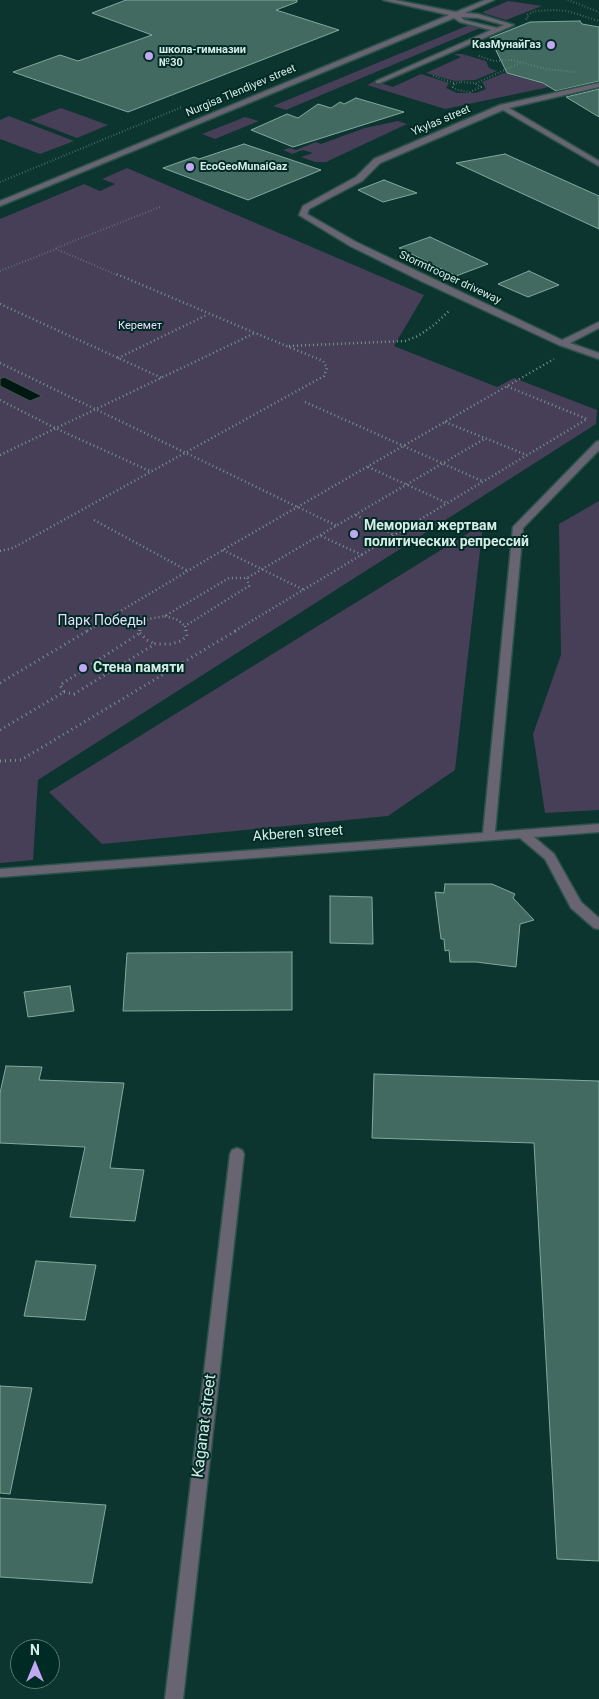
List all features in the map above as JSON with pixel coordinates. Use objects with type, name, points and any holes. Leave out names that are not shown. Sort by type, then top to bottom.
[{"type":"street","points":[[386,0],[454,14],[478,16],[511,25]]},
{"type":"street","name":"Nurgisa Tlendiyev street","points":[[0,204],[491,0]]},
{"type":"street","points":[[454,14],[462,21],[497,30]]},
{"type":"street","points":[[378,82],[511,25]]},
{"type":"street","name":"Ykylas street","points":[[306,208],[359,179],[377,161],[503,107],[599,85]]},
{"type":"street","points":[[503,107],[599,164]]},
{"type":"street","name":"Stormtrooper driveway","points":[[306,208],[304,215],[353,244],[562,343],[599,356]]},
{"type":"street","points":[[562,343],[599,324]]},
{"type":"street","points":[[489,835],[518,527],[599,444]]},
{"type":"street","name":"Akberen street","points":[[0,873],[599,828]]},
{"type":"street","points":[[522,833],[550,857],[576,905],[599,925]]},
{"type":"street","name":"Kaganat street","points":[[174,1699],[236,1154]]},
{"type":"path","points":[[568,0],[582,8],[599,12]]},
{"type":"path","points":[[511,25],[528,18],[527,15],[535,11],[545,10],[567,11],[599,21]]},
{"type":"path","points":[[454,49],[494,61],[513,60],[545,69],[576,72]]},
{"type":"path","points":[[475,83],[481,87],[475,92],[460,91],[453,87],[454,84],[461,82],[475,83],[521,63]]},
{"type":"path","points":[[0,272],[160,207]]},
{"type":"path","points":[[0,551],[13,548],[324,376],[327,368],[323,361],[208,314],[56,248]]},
{"type":"path","points":[[286,346],[405,341],[418,336],[434,325],[462,297]]},
{"type":"path","points":[[0,304],[163,379]]},
{"type":"path","points":[[118,358],[208,314]]},
{"type":"path","points":[[0,456],[255,333]]},
{"type":"path","points":[[0,683],[223,550],[575,348]]},
{"type":"path","points":[[0,363],[99,409],[337,526]]},
{"type":"path","points":[[0,762],[22,760],[587,419],[506,386]]},
{"type":"path","points":[[0,400],[152,472]]},
{"type":"path","points":[[305,402],[483,482]]},
{"type":"path","points":[[445,422],[527,455]]},
{"type":"path","points":[[165,616],[228,578],[246,578],[262,570],[486,438]]},
{"type":"path","points":[[367,467],[447,503]]},
{"type":"path","points":[[356,515],[395,535]]},
{"type":"path","points":[[94,520],[188,571]]},
{"type":"path","points":[[321,536],[362,555]]},
{"type":"path","points":[[223,550],[304,590]]},
{"type":"path","points":[[185,626],[249,586],[246,578]]},
{"type":"path","points":[[165,616],[178,620],[185,626],[186,636],[182,641],[171,644],[155,644],[147,640],[140,633],[139,626],[143,620],[165,616]]},
{"type":"path","points":[[64,692],[60,685],[140,633]]},
{"type":"path","points":[[0,730],[64,692],[74,694],[155,644]]},
{"type":"green space","points":[[508,1],[542,6],[506,20],[483,13]]},
{"type":"green space","points":[[469,25],[480,28],[286,110],[273,106]]},
{"type":"green space","points":[[453,54],[462,54],[486,61],[489,68],[497,71],[475,80],[455,81],[426,73],[461,57]]},
{"type":"green space","points":[[504,73],[548,85],[568,83],[445,109],[367,85],[375,81],[393,87],[421,74],[449,83],[446,88],[457,93],[476,93],[486,89],[482,82]]},
{"type":"green space","points":[[61,108],[108,125],[77,138],[30,120]]},
{"type":"green space","points":[[9,116],[74,141],[40,154],[0,139],[0,120]]},
{"type":"green space","points":[[245,117],[259,121],[215,139],[202,134]]},
{"type":"green space","points":[[398,121],[407,124],[326,162],[315,162],[301,157],[313,153],[303,150],[292,154],[283,150],[289,148],[296,150],[316,142],[321,144],[365,128]]},
{"type":"green space","points":[[127,168],[424,295],[394,346],[497,387],[514,378],[597,410],[596,424],[38,780],[33,860],[0,863],[0,219],[84,184],[100,191],[115,184],[102,179]]},
{"type":"green space","points":[[599,501],[599,810],[545,813],[533,734],[561,655],[559,524]]},
{"type":"green space","points":[[483,524],[455,770],[388,816],[102,844],[49,792]]},
{"type":"water","points":[[4,377],[42,396],[30,401],[0,386],[0,379]]},
{"type":"building","name":"школа-гимназии №30","points":[[126,0],[297,0],[297,2],[276,10],[339,30],[128,112],[13,72],[60,55],[78,61],[152,35],[92,13]]},
{"type":"building","name":"КазМунайГаз","points":[[580,21],[582,24],[599,27],[599,81],[556,91],[543,83],[507,73],[490,38],[530,22]]},
{"type":"building","points":[[599,89],[599,117],[566,97]]},
{"type":"building","points":[[356,98],[404,112],[293,147],[251,130],[287,114],[298,118],[318,104],[331,108],[340,102],[344,104]]},
{"type":"building","points":[[244,144],[321,170],[248,200],[163,168],[194,157],[199,159]]},
{"type":"building","points":[[505,154],[599,196],[599,229],[456,163]]},
{"type":"building","points":[[384,180],[417,193],[383,202],[358,190]]},
{"type":"building","points":[[430,237],[488,264],[456,276],[399,248]]},
{"type":"building","points":[[529,271],[559,285],[528,297],[498,284]]},
{"type":"building","points":[[445,884],[492,884],[515,894],[513,898],[534,920],[520,924],[516,967],[476,962],[450,962],[449,950],[445,951],[444,939],[441,939],[435,892],[444,893]]},
{"type":"building","points":[[330,896],[372,897],[373,944],[330,943]]},
{"type":"building","points":[[292,952],[292,1010],[123,1011],[127,953]]},
{"type":"building","points":[[70,986],[74,1011],[28,1017],[24,992]]},
{"type":"building","points":[[6,1066],[42,1067],[39,1080],[124,1083],[110,1168],[144,1170],[135,1221],[70,1217],[85,1147],[0,1143],[0,1093]]},
{"type":"building","points":[[374,1074],[599,1081],[599,1561],[557,1559],[534,1143],[372,1138]]},
{"type":"building","points":[[36,1261],[96,1265],[85,1320],[24,1316]]},
{"type":"building","points":[[0,1386],[32,1388],[10,1494],[0,1493]]},
{"type":"building","points":[[0,1498],[106,1505],[92,1583],[0,1577]]},
{"type":"place","name":"КазМунайГаз","points":[[551,45]]},
{"type":"place","name":"школа-гимназии №30","points":[[149,56]]},
{"type":"place","name":"EcoGeoMunaiGaz","points":[[190,167]]},
{"type":"place","name":"Мемориал жертвам политических репрессий","points":[[354,534]]},
{"type":"place","name":"Стена памяти","points":[[83,668]]},
{"type":"park label","name":"Керемет","points":[[140,326]]},
{"type":"park label","name":"Парк Победы","points":[[102,621]]}]
